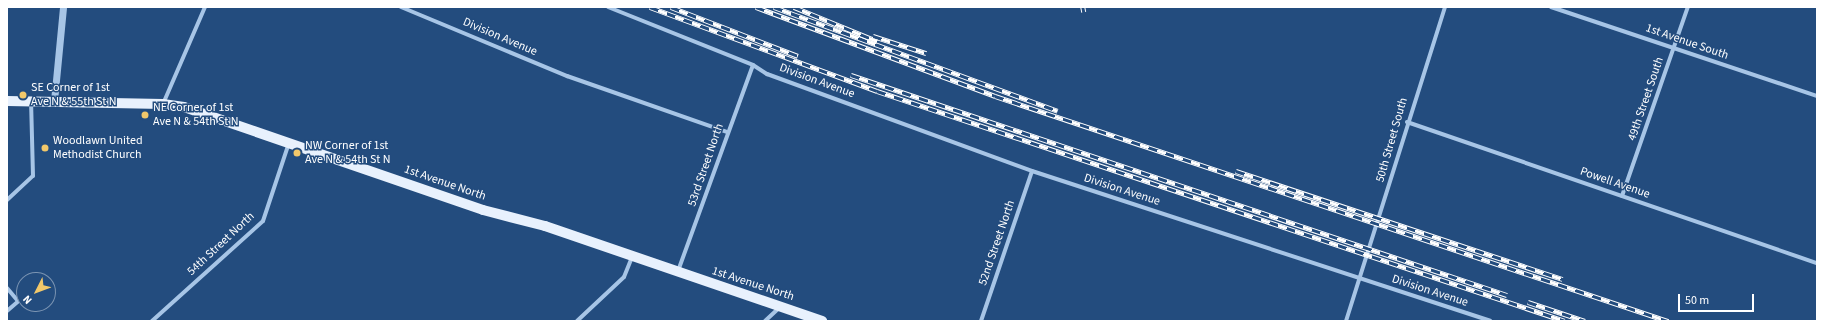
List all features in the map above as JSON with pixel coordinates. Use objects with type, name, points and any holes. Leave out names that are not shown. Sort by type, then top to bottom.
[{"type":"main road","name":"1st Avenue North","points":[[7,101],[163,104],[184,107],[484,210],[545,226],[822,321]]},
{"type":"street","points":[[54,101],[63,7]]},
{"type":"street","name":"Division Avenue","points":[[401,7],[567,76],[727,132]]},
{"type":"street","name":"Division Avenue","points":[[608,7],[753,65],[767,74],[1032,171],[1490,321]]},
{"type":"street","name":"50th Street South","points":[[1346,321],[1361,279],[1407,122],[1445,7]]},
{"type":"street","name":"1st Avenue South","points":[[1551,7],[1817,96]]},
{"type":"street","name":"49th Street South","points":[[1622,196],[1675,48],[1688,7]]},
{"type":"street","points":[[163,104],[204,8]]},
{"type":"street","name":"53rd Street North","points":[[678,272],[717,168],[727,132],[753,65]]},
{"type":"street","points":[[7,200],[33,176],[31,101]]},
{"type":"street","name":"Powell Avenue","points":[[1407,122],[1817,263]]},
{"type":"street","name":"54th Street North","points":[[152,321],[263,221],[289,143]]},
{"type":"street","name":"52nd Street North","points":[[981,321],[1032,171]]},
{"type":"street","points":[[577,321],[624,278],[632,256]]},
{"type":"street","points":[[7,288],[16,299]]},
{"type":"street","points":[[7,311],[16,303]]},
{"type":"street","points":[[765,321],[781,307]]},
{"type":"railway","points":[[650,7],[877,91],[1565,321]]},
{"type":"railway","points":[[671,7],[798,56]]},
{"type":"railway","points":[[756,7],[995,96],[1668,321]]},
{"type":"railway","points":[[774,7],[1058,111]]},
{"type":"railway","points":[[794,7],[877,41]]},
{"type":"railway","points":[[1083,7],[1084,12]]},
{"type":"railway","points":[[873,36],[926,53]]},
{"type":"railway","points":[[851,75],[1507,295]]},
{"type":"railway","points":[[1236,171],[1563,279]]},
{"type":"railway","points":[[1528,302],[1585,321]]},
{"type":"place","name":"SE Corner of 1st Ave N & 55th St N","points":[[23,95]]},
{"type":"place","name":"NE Corner of 1st Ave N & 54th St N","points":[[145,115]]},
{"type":"place","name":"Woodlawn United Methodist Church","points":[[45,148]]},
{"type":"place","name":"NW Corner of 1st Ave N & 54th St N","points":[[297,153]]}]
